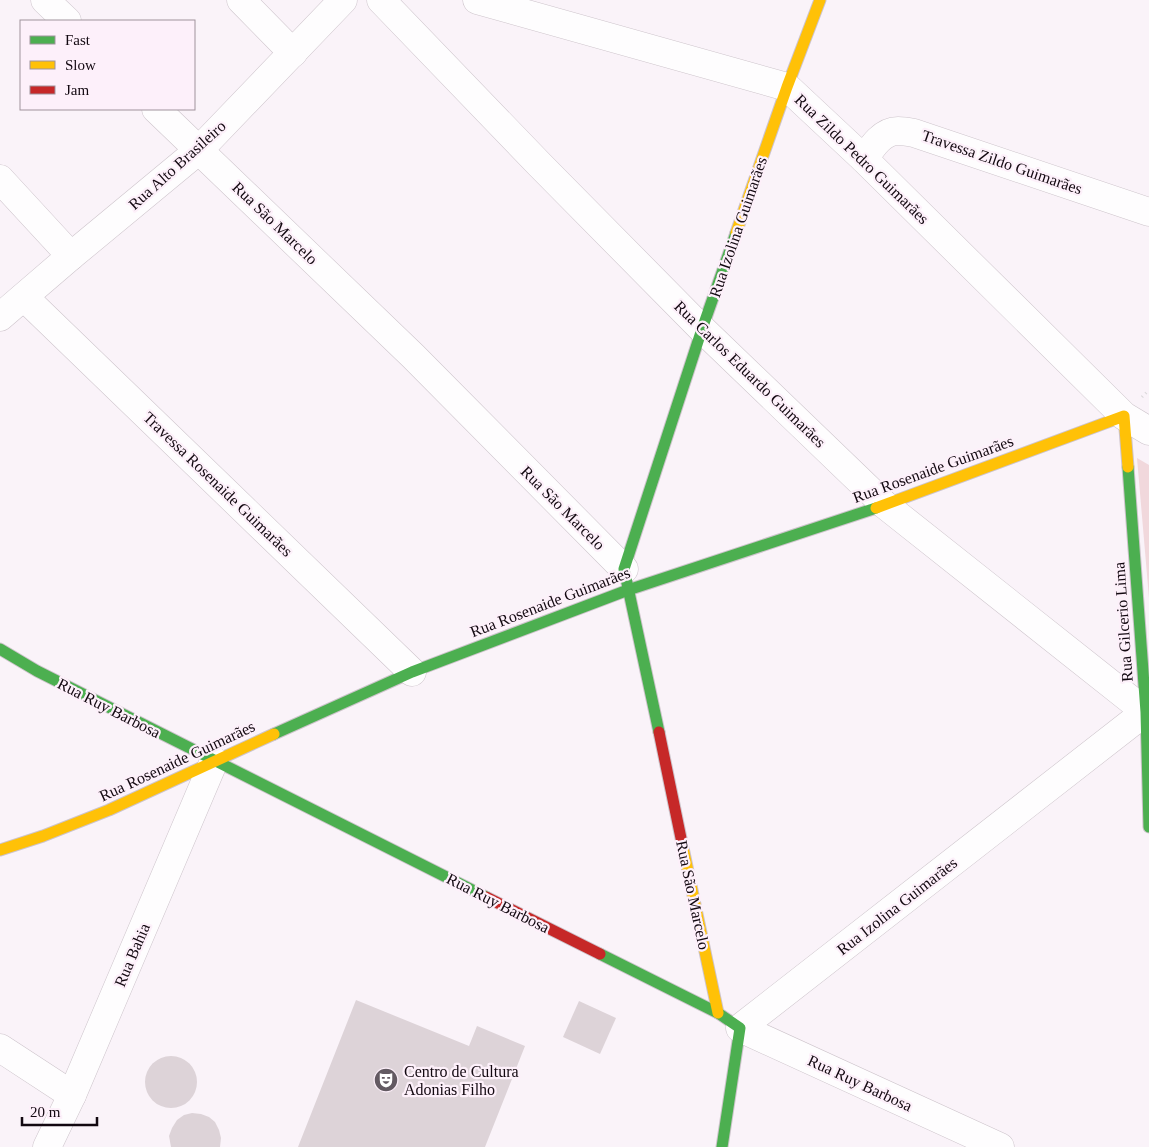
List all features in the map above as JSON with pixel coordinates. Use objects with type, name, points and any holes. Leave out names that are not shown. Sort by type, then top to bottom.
[{"type":"street","points":[[45,0],[65,20]]},
{"type":"street","points":[[241,0],[293,53]]},
{"type":"street","name":"Rua Alto Brasileiro","points":[[0,318],[71,256],[199,150],[343,0]]},
{"type":"street","name":"Rua Carlos Eduardo Guimarães","points":[[380,0],[702,329],[885,505],[1148,711]]},
{"type":"street","name":"Rua Zildo Pedro Guimarães","points":[[477,0],[787,87],[864,159],[1124,416],[1149,431]]},
{"type":"street","name":"Rua Izolina Guimarães","points":[[626,579],[702,329],[787,87],[820,0]]},
{"type":"street","name":"Rua São Marcelo","points":[[157,110],[413,356],[626,579],[729,1021]]},
{"type":"street","name":"Travessa Zildo Guimarães","points":[[864,159],[883,136],[896,131],[914,133],[1149,212]]},
{"type":"street","points":[[0,179],[71,256]]},
{"type":"street","name":"Travessa Rosenaide Guimarães","points":[[24,297],[412,672]]},
{"type":"street","name":"Rua Rosenaide Guimarães","points":[[0,850],[43,836],[109,810],[412,672],[626,579],[885,505],[1124,416]]},
{"type":"street","name":"Rua Gilcerio Lima","points":[[1124,416],[1148,711],[1149,827]]},
{"type":"street","name":"Rua Ruy Barbosa","points":[[0,649],[37,671],[729,1021],[1000,1147]]},
{"type":"street","name":"Rua Izolina Guimarães","points":[[729,1021],[1148,711]]},
{"type":"street","name":"Rua Bahia","points":[[47,1147],[72,1095],[214,761]]},
{"type":"street","points":[[722,1147],[729,1021]]},
{"type":"street","points":[[0,1048],[72,1095]]},
{"type":"shaded area","points":[[1137,458],[1149,465],[1149,598]]},
{"type":"building","points":[[356,1000],[469,1046],[477,1026],[525,1046],[485,1147],[298,1147]]},
{"type":"building","points":[[579,1001],[616,1018],[600,1054],[563,1037]]},
{"type":"building","points":[[166,1056],[176,1056],[185,1060],[193,1068],[197,1082],[193,1096],[185,1104],[176,1108],[166,1108],[157,1104],[149,1096],[145,1087],[145,1077],[149,1068],[157,1060]]},
{"type":"building","points":[[192,1113],[209,1117],[215,1122],[221,1138],[220,1147],[171,1147],[169,1136],[172,1128],[177,1120],[184,1115]]},
{"type":"traffic: fast","points":[[659,732],[624,569],[702,329],[736,233]]},
{"type":"traffic: fast","points":[[1128,467],[1146,712],[1149,827]]},
{"type":"traffic: fast","points":[[274,734],[412,672],[628,590],[876,508]]},
{"type":"traffic: fast","points":[[0,649],[37,671],[486,897]]},
{"type":"traffic: fast","points":[[600,954],[718,1013],[740,1028],[722,1147]]},
{"type":"traffic: slow","points":[[736,233],[787,87],[820,0]]},
{"type":"traffic: slow","points":[[876,508],[1124,416],[1128,467]]},
{"type":"traffic: slow","points":[[0,850],[43,836],[109,810],[274,734]]},
{"type":"traffic: slow","points":[[682,843],[718,1013]]},
{"type":"traffic: jam","points":[[659,732],[682,843]]},
{"type":"traffic: jam","points":[[486,897],[600,954]]},
{"type":"place","name":"Centro de Cultura Adonias Filho","points":[[386,1080]]}]
